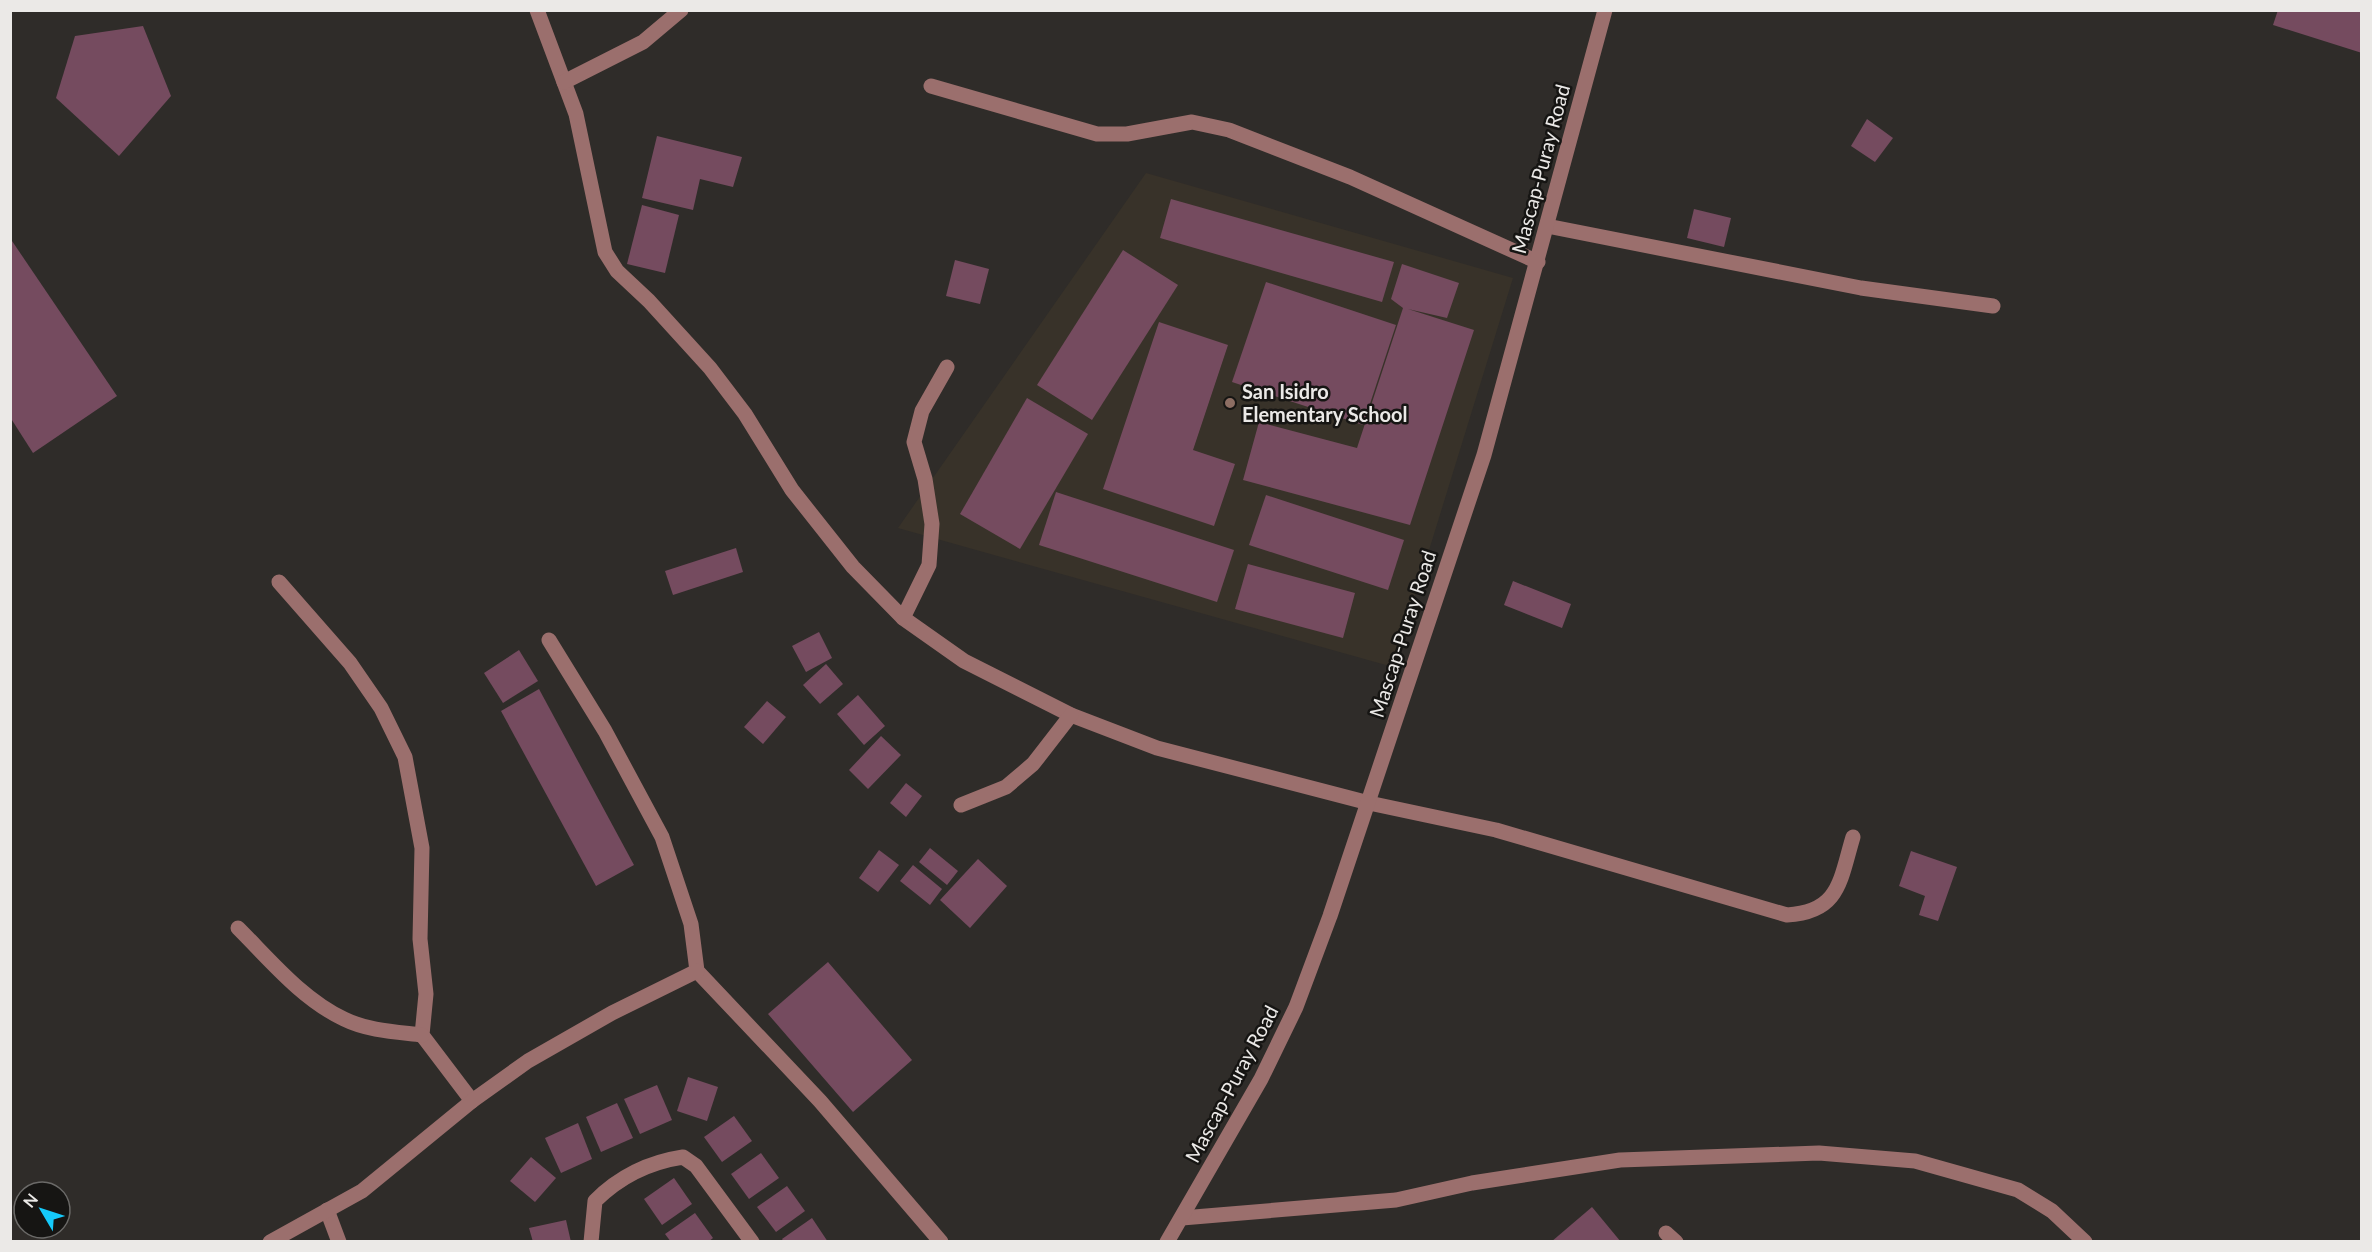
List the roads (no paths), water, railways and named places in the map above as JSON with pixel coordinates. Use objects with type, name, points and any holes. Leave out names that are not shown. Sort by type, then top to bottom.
[{"type":"street","points":[[537,10],[576,114],[605,252],[617,271],[710,368],[745,414],[792,490],[853,567],[903,618],[964,660],[1071,714],[1157,748],[1369,803],[1496,830],[1788,915],[1803,914],[1824,906],[1837,890],[1853,837]]},
{"type":"street","points":[[564,82],[643,42],[681,10]]},
{"type":"street","name":"Mascap-Puray Road","points":[[1167,1242],[1261,1079],[1296,1007],[1369,803],[1484,455],[1605,10]]},
{"type":"street","points":[[931,86],[1098,134],[1127,134],[1192,122],[1229,130],[1350,177],[1538,262]]},
{"type":"street","points":[[1547,226],[1861,288],[1993,306]]},
{"type":"street","points":[[903,618],[929,565],[932,524],[925,479],[914,442],[922,411],[947,367]]},
{"type":"street","points":[[279,582],[350,663],[381,708],[405,757],[422,848],[420,939],[426,994],[422,1035],[472,1101]]},
{"type":"street","points":[[549,640],[604,731],[662,837],[691,924],[697,971],[820,1101],[941,1242]]},
{"type":"street","points":[[961,805],[1006,787],[1033,764],[1071,714]]},
{"type":"street","points":[[238,928],[300,990],[345,1020],[382,1031],[422,1035]]},
{"type":"street","points":[[270,1242],[362,1191],[472,1101],[528,1061],[584,1029],[697,971]]},
{"type":"street","points":[[1182,1218],[1396,1200],[1472,1183],[1620,1160],[1819,1153],[1915,1161],[2018,1190],[2052,1211],[2085,1242]]},
{"type":"street","points":[[591,1242],[595,1201],[611,1185],[660,1161],[683,1157],[696,1166],[752,1242]]},
{"type":"street","points":[[327,1210],[339,1242]]},
{"type":"place","name":"San Isidro Elementary School","points":[[1230,403]]}]
